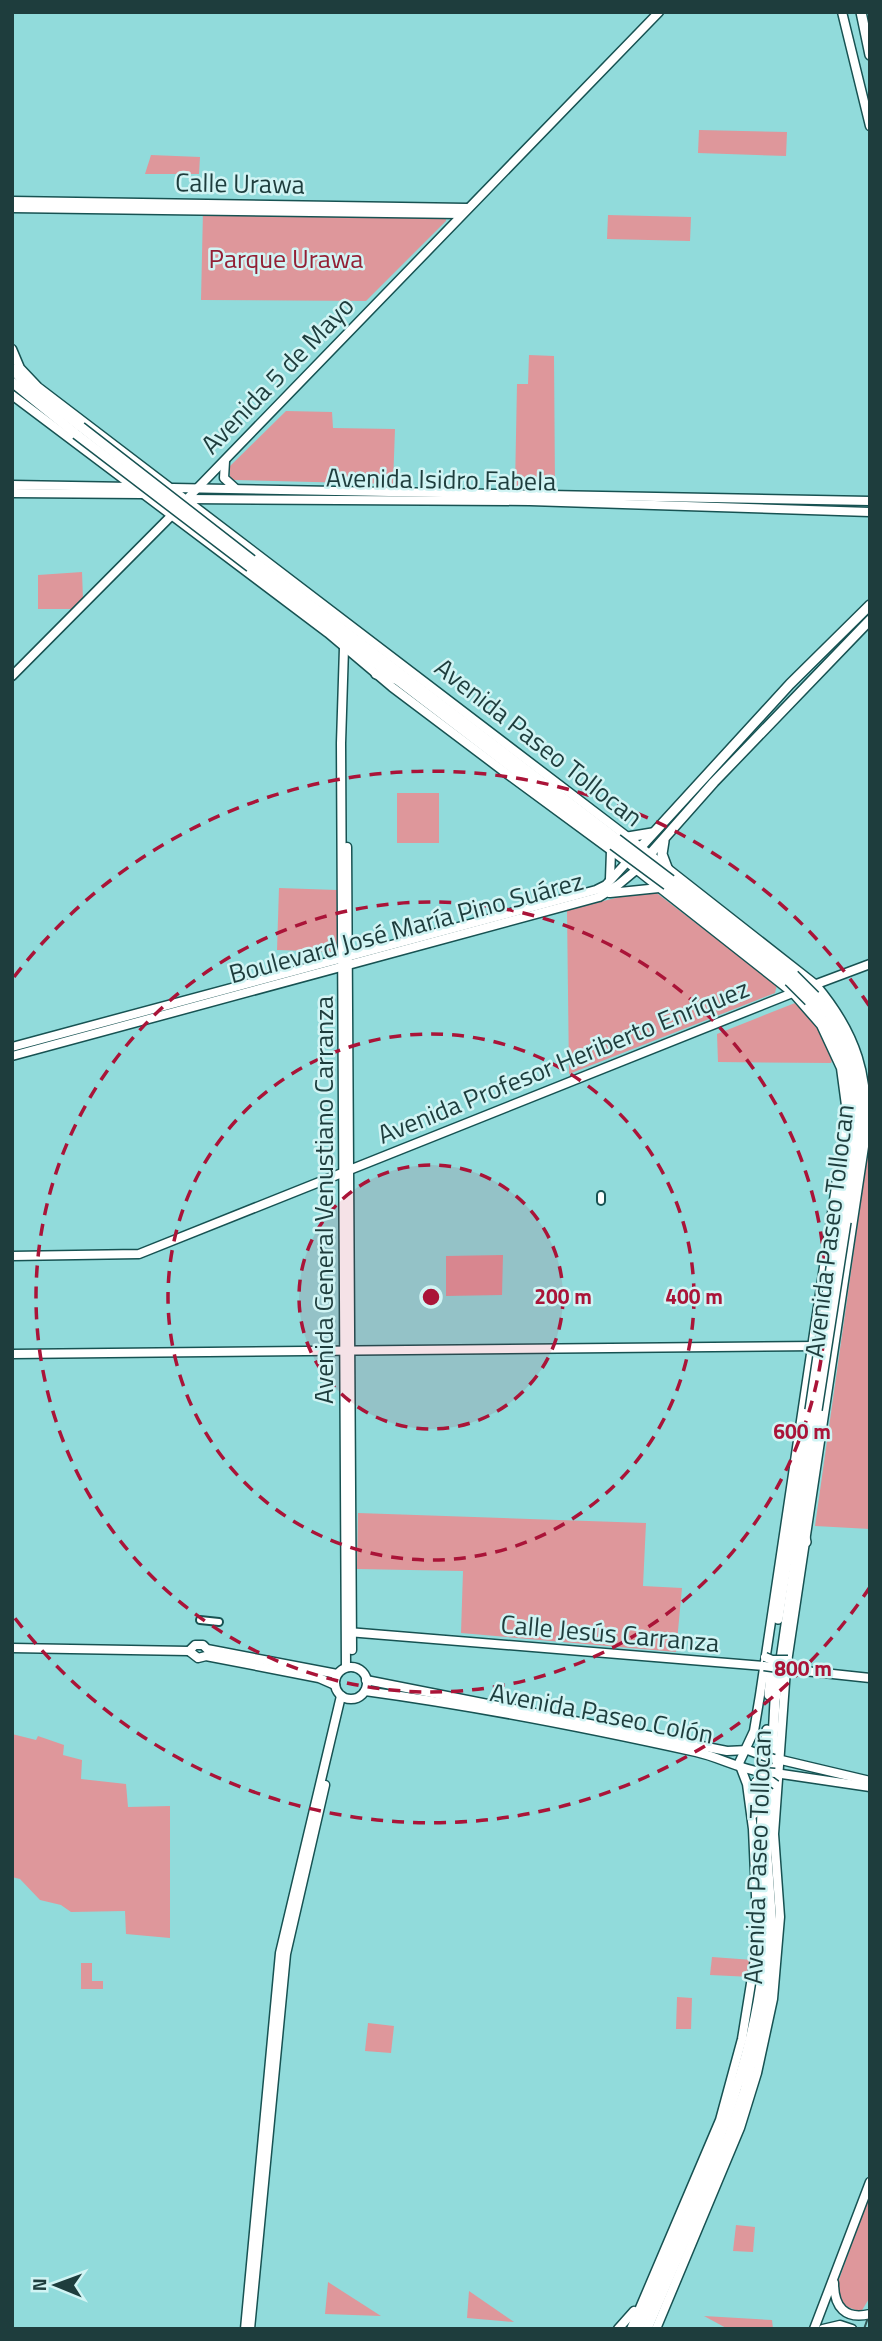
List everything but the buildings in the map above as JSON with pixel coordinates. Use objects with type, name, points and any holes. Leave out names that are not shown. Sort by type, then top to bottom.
[{"type":"highway","points":[[859,12],[870,55]]},
{"type":"highway","name":"Avenida Paseo Tollocan","points":[[12,368],[22,382],[79,431],[251,564],[300,607],[337,629],[482,730],[617,842],[660,885],[792,978],[812,998],[845,1040],[859,1088],[860,1115],[770,1681],[761,1826],[765,1926],[763,1969],[743,2065],[711,2160],[638,2329]]},
{"type":"highway","points":[[26,377],[51,405]]},
{"type":"highway","name":"Avenida Paseo Tollocan","points":[[12,382],[15,391],[79,431]]},
{"type":"highway","name":"Avenida Paseo Tollocan","points":[[251,564],[299,595],[461,730],[617,842]]},
{"type":"highway","points":[[294,580],[299,595]]},
{"type":"highway","name":"Boulevard José María Pino Suárez","points":[[627,862],[820,652],[870,605]]},
{"type":"highway","points":[[300,607],[309,619]]},
{"type":"highway","name":"Boulevard José María Pino Suárez","points":[[636,870],[870,620]]},
{"type":"highway","points":[[344,648],[337,629],[354,626]]},
{"type":"highway","points":[[376,674],[399,680]]},
{"type":"highway","points":[[461,730],[468,744]]},
{"type":"highway","points":[[617,842],[656,831]]},
{"type":"highway","points":[[665,836],[662,854],[665,868]]},
{"type":"highway","name":"Avenida Paseo Tollocan","points":[[812,998],[830,1029],[849,1075],[853,1103],[842,1222]]},
{"type":"highway","points":[[859,1088],[867,1099],[860,1115]]},
{"type":"highway","points":[[845,1133],[849,1149]]},
{"type":"highway","name":"Avenida Paseo Tollocan","points":[[647,2329],[694,2221],[745,2090],[770,1978],[772,1926],[767,1857],[775,1701],[801,1519],[813,1410]]},
{"type":"highway","points":[[789,1511],[797,1501]]},
{"type":"highway","points":[[801,1519],[806,1542]]},
{"type":"highway","points":[[700,2171],[711,2160]]},
{"type":"highway","points":[[694,2221],[708,2206],[709,2184]]},
{"type":"highway","points":[[689,2195],[689,2211]]},
{"type":"main road","name":"Avenida 5 de Mayo","points":[[200,487],[294,386],[659,12]]},
{"type":"main road","points":[[842,12],[870,126]]},
{"type":"main road","name":"Calle Urawa","points":[[12,201],[444,213],[464,211]]},
{"type":"main road","name":"Calle Urawa","points":[[12,208],[464,211]]},
{"type":"main road","points":[[444,213],[447,221],[445,231]]},
{"type":"main road","points":[[12,349],[26,377],[172,488],[192,498],[203,510],[191,515],[187,523],[189,531]]},
{"type":"main road","name":"Avenida Paseo Tollocan","points":[[15,391],[133,488],[309,619],[468,744],[617,842],[641,847],[816,985],[841,1017],[851,1037],[867,1099],[836,1346],[787,1664],[777,1759],[774,1834],[780,1917],[773,1999],[742,2121],[656,2329]]},
{"type":"main road","points":[[112,487],[120,477],[135,474],[137,461]]},
{"type":"main road","points":[[225,461],[223,474],[235,488]]},
{"type":"main road","name":"Avenida Isidro Fabela","points":[[12,485],[200,487],[301,493]]},
{"type":"main road","points":[[12,676],[200,487]]},
{"type":"main road","name":"Avenida Isidro Fabela","points":[[12,493],[142,494],[192,498],[316,493],[870,512]]},
{"type":"main road","name":"Avenida Isidro Fabela","points":[[316,493],[513,499],[870,501]]},
{"type":"main road","name":"Avenida Paseo Tollocan","points":[[203,510],[354,626],[482,730]]},
{"type":"main road","name":"Avenida General Venustiano Carranza","points":[[344,648],[349,1667]]},
{"type":"main road","points":[[609,883],[617,842]]},
{"type":"main road","name":"Avenida Paseo Tollocan","points":[[617,842],[627,862],[636,870],[660,885],[793,993],[821,1025],[835,1053],[846,1100],[845,1133],[814,1346],[754,1731],[739,1759],[747,1784],[753,1829],[758,1940],[754,1980],[730,2091],[700,2171],[631,2329]]},
{"type":"main road","name":"Boulevard José María Pino Suárez","points":[[345,962],[596,890],[609,883],[627,862]]},
{"type":"main road","points":[[607,894],[660,885],[652,870],[665,868]]},
{"type":"main road","name":"Boulevard José María Pino Suárez","points":[[15,1051],[607,894],[636,870]]},
{"type":"main road","name":"Avenida Profesor Heriberto Enríquez","points":[[12,1256],[132,1255],[249,1208],[273,1202],[870,964]]},
{"type":"main road","points":[[12,1354],[836,1346]]},
{"type":"main road","points":[[811,1363],[825,1358],[833,1366]]},
{"type":"main road","name":"Calle Jesús Carranza","points":[[349,1632],[765,1661],[870,1678]]},
{"type":"main road","points":[[12,1648],[189,1651],[196,1644],[207,1653],[319,1678],[335,1685],[343,1697],[286,1954],[250,2329]]},
{"type":"main road","points":[[207,1653],[337,1674],[349,1667],[361,1671],[366,1679],[365,1691],[357,1699],[343,1697]]},
{"type":"main road","points":[[335,1685],[337,1674]]},
{"type":"main road","name":"Avenida Paseo Colón","points":[[366,1679],[605,1730],[728,1760],[740,1768],[870,1787]]},
{"type":"main road","name":"Avenida Paseo Colón","points":[[365,1691],[727,1751],[744,1750],[870,1781]]},
{"type":"main road","points":[[244,2329],[280,1954],[343,1697]]},
{"type":"main road","points":[[753,1829],[756,1782],[768,1779],[776,1785],[774,1834]]},
{"type":"main road","points":[[814,2329],[870,2182]]},
{"type":"main road","points":[[834,2277],[834,2299],[842,2311],[855,2316],[870,2314]]},
{"type":"main road","points":[[618,2329],[643,2301]]},
{"type":"main road","points":[[823,2329],[840,2325],[852,2329]]},
{"type":"street","points":[[200,1620],[219,1622]]},
{"type":"green space","points":[[699,130],[787,132],[786,156],[698,153]]},
{"type":"green space","points":[[151,155],[200,157],[199,174],[145,174]]},
{"type":"green space","name":"Parque Urawa","points":[[203,211],[446,216],[446,221],[366,301],[201,300]]},
{"type":"green space","points":[[608,215],[691,217],[690,241],[607,239]]},
{"type":"green space","points":[[529,355],[554,356],[555,487],[515,487],[517,384],[528,384]]},
{"type":"green space","points":[[286,411],[332,412],[333,428],[395,429],[393,484],[230,478],[230,466]]},
{"type":"green space","points":[[82,572],[83,599],[72,609],[38,609],[38,575]]},
{"type":"green space","points":[[397,793],[439,793],[439,843],[397,843]]},
{"type":"green space","points":[[279,888],[337,890],[338,952],[277,950]]},
{"type":"green space","points":[[644,891],[654,891],[777,985],[775,993],[569,1074],[567,910]]},
{"type":"green space","points":[[795,1003],[810,1014],[833,1058],[831,1063],[718,1062],[717,1034]]},
{"type":"green space","points":[[870,1137],[870,1529],[815,1526]]},
{"type":"green space","points":[[503,1255],[502,1295],[446,1296],[446,1256]]},
{"type":"green space","points":[[358,1513],[646,1523],[643,1586],[682,1588],[676,1652],[461,1633],[463,1571],[357,1569]]},
{"type":"green space","points":[[12,1734],[36,1740],[38,1736],[64,1745],[63,1755],[82,1760],[81,1779],[126,1784],[128,1807],[170,1806],[170,1938],[126,1934],[125,1911],[71,1912],[61,1905],[40,1900],[20,1879],[12,1877]]},
{"type":"green space","points":[[712,1957],[753,1960],[752,1977],[710,1975]]},
{"type":"green space","points":[[81,1963],[92,1963],[92,1981],[103,1981],[103,1989],[81,1989]]},
{"type":"green space","points":[[677,1997],[692,1998],[691,2029],[676,2029]]},
{"type":"green space","points":[[368,2023],[394,2026],[391,2053],[365,2051]]},
{"type":"green space","points":[[870,2194],[870,2297],[861,2312],[845,2306],[837,2296],[837,2285]]},
{"type":"green space","points":[[736,2225],[755,2227],[753,2252],[733,2251]]},
{"type":"green space","points":[[328,2282],[381,2316],[325,2314]]},
{"type":"green space","points":[[469,2291],[514,2322],[467,2318]]},
{"type":"green space","points":[[704,2316],[772,2320],[773,2329],[728,2329]]},
{"type":"railway","points":[[864,2329],[870,2312]]}]
